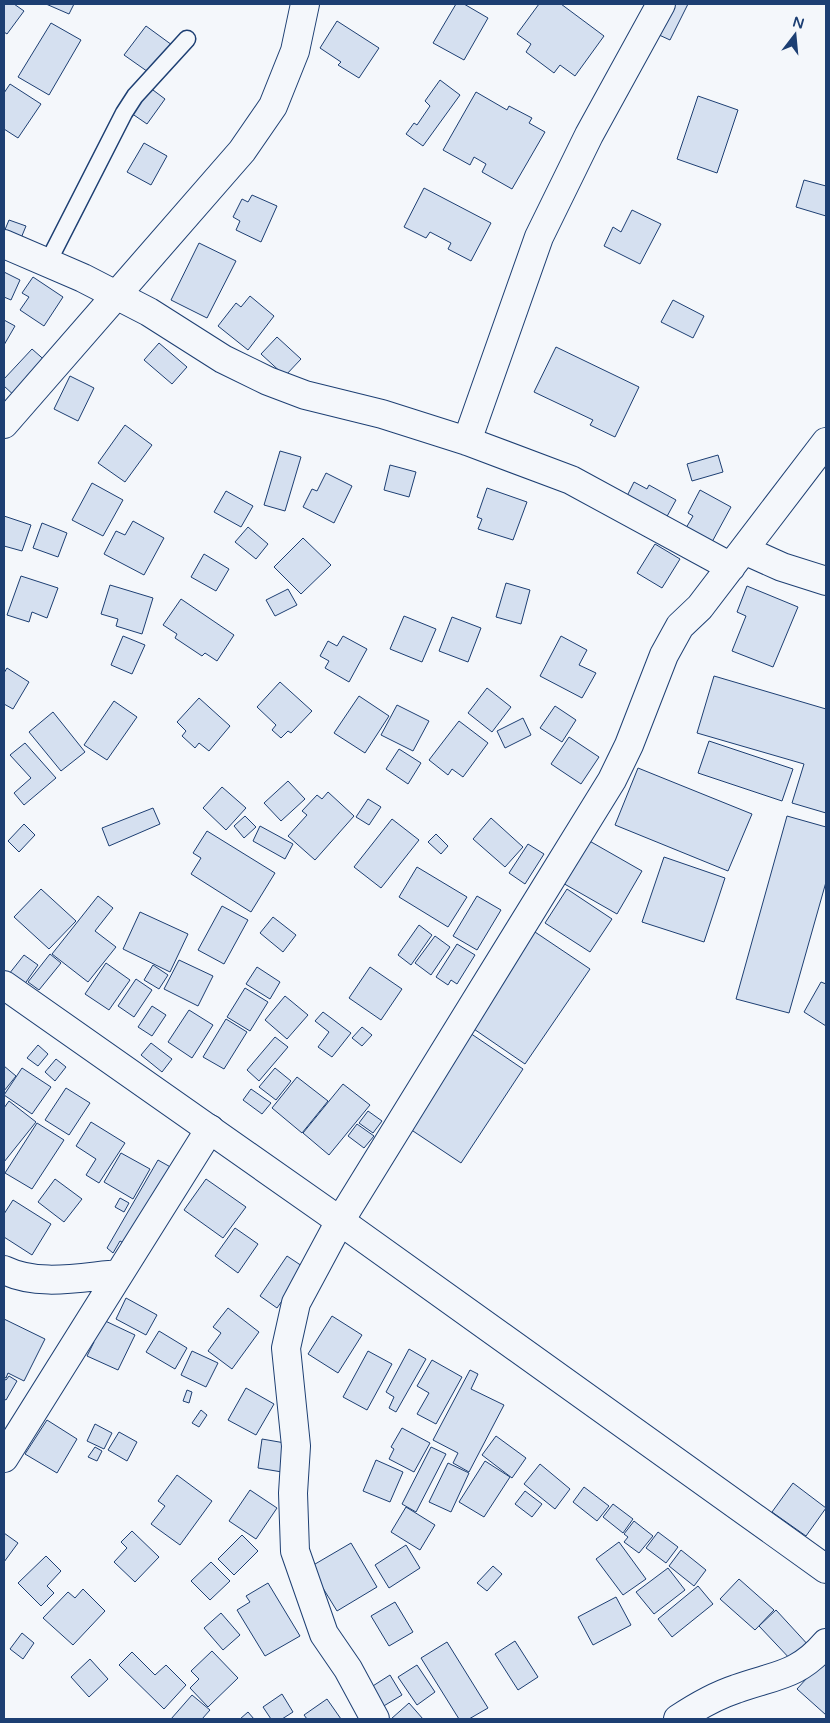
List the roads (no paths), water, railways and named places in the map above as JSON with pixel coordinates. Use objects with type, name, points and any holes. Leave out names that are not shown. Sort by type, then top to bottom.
[{"type":"street","points":[[4,424],[60,357],[118,296],[242,151],[274,106],[295,51],[305,4]]},
{"type":"street","points":[[467,441],[539,238],[589,135],[661,4]]},
{"type":"street","points":[[4,244],[48,262],[149,312],[223,359],[268,381],[304,395],[382,414],[467,441],[571,480],[737,558],[782,567],[826,581]]},
{"type":"street","points":[[375,1719],[348,1669],[324,1634],[295,1551],[293,1493],[296,1446],[286,1348],[296,1303],[340,1221],[612,780],[629,745],[664,656],[680,626],[700,607],[826,442]]},
{"type":"street","points":[[4,985],[340,1221],[826,1569]]},
{"type":"street","points":[[4,1458],[210,1129]]},
{"type":"street","points":[[4,1270],[14,1275],[42,1280],[119,1274]]},
{"type":"street","points":[[678,1719],[700,1705],[735,1689],[777,1677],[803,1666],[826,1643]]},
{"type":"lane","points":[[48,262],[128,107],[135,96],[187,39]]}]
